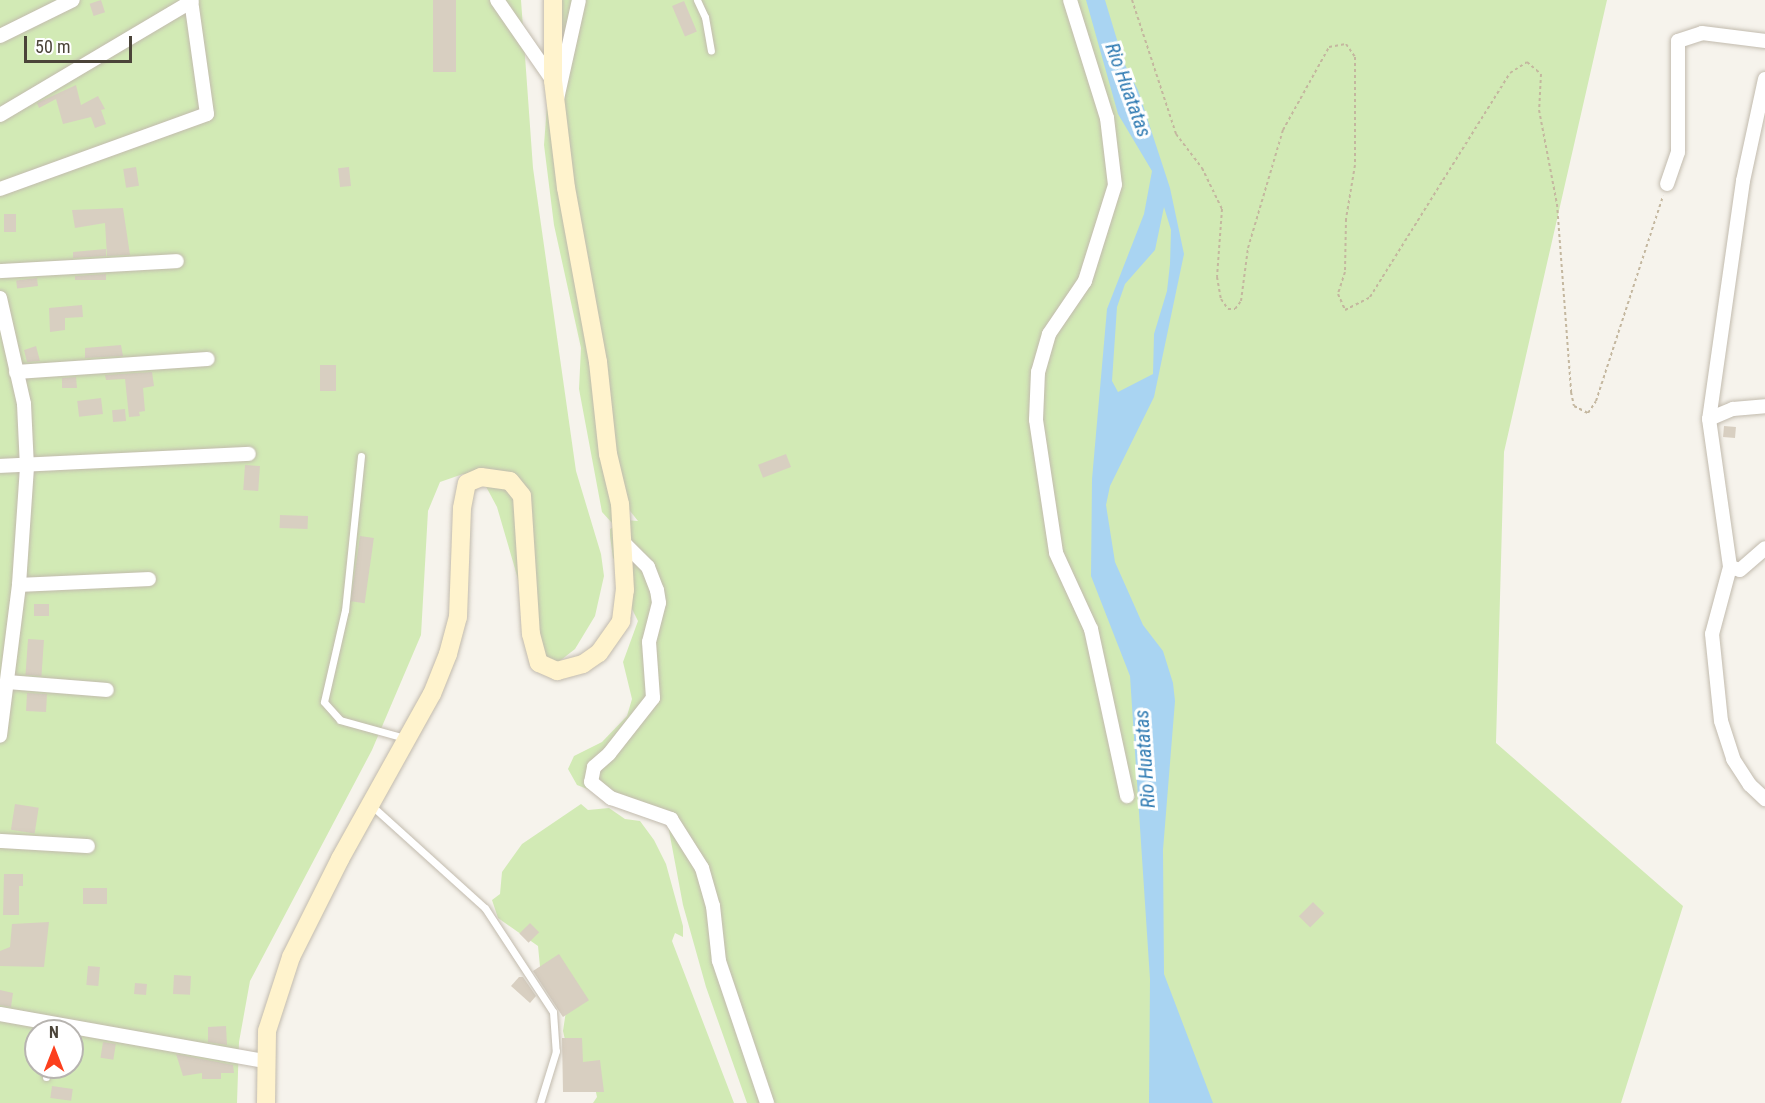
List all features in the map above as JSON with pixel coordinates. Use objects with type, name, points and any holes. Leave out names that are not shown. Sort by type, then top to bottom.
[{"type":"street","points":[[0,36],[73,0]]},
{"type":"street","points":[[497,0],[553,81]]},
{"type":"street","points":[[266,1103],[265,1061],[270,1020],[291,957],[340,859],[372,806],[432,694],[458,617],[462,508],[467,483],[481,477],[510,481],[522,496],[531,634],[539,663],[547,669],[571,669],[583,664],[613,638],[621,621],[626,590],[624,543],[556,104],[553,81],[553,0]]},
{"type":"street","points":[[556,104],[579,0]]},
{"type":"street","points":[[1070,0],[1107,118],[1115,185],[1085,281],[1049,334],[1038,372],[1036,420],[1056,553],[1091,629],[1127,796]]},
{"type":"street","points":[[0,115],[192,1],[207,114],[0,189]]},
{"type":"street","points":[[1667,184],[1678,152],[1678,42],[1702,33],[1765,41]]},
{"type":"street","points":[[1765,79],[1743,181],[1708,419],[1730,567],[1713,634],[1721,721],[1733,759],[1750,785],[1765,799]]},
{"type":"street","points":[[0,271],[177,261]]},
{"type":"street","points":[[0,298],[24,404],[27,467],[19,585],[0,736]]},
{"type":"street","points":[[16,372],[208,359]]},
{"type":"street","points":[[1708,419],[1733,409],[1765,406]]},
{"type":"street","points":[[0,466],[27,467],[249,454]]},
{"type":"street","points":[[624,543],[648,567],[657,590],[659,603],[649,642],[653,698],[609,754],[594,767],[591,782],[611,798],[671,819],[702,868],[712,906],[719,961],[766,1103]]},
{"type":"street","points":[[1730,567],[1740,570],[1765,548]]},
{"type":"street","points":[[19,585],[149,579]]},
{"type":"street","points":[[8,682],[107,690]]},
{"type":"street","points":[[0,841],[88,846]]},
{"type":"street","points":[[0,1014],[24,1021]]},
{"type":"street","points":[[84,1033],[265,1061]]},
{"type":"lane","points":[[697,0],[705,17],[711,50]]},
{"type":"lane","points":[[361,456],[345,609],[324,702],[340,720],[408,739]]},
{"type":"lane","points":[[372,806],[485,908],[553,1012],[556,1051],[540,1103]]},
{"type":"path","points":[[1132,0],[1176,134],[1202,168],[1222,209],[1217,277],[1221,299],[1228,309],[1235,309],[1241,301],[1249,242],[1283,130],[1314,68],[1329,47],[1346,44],[1355,57],[1355,165],[1346,219],[1345,272],[1338,294],[1345,310],[1370,297],[1510,73],[1527,62],[1537,67],[1541,74],[1542,136],[1558,214],[1571,392],[1579,410],[1588,413],[1596,401],[1667,184]]},
{"type":"green space","points":[[0,0],[521,0],[533,168],[576,471],[601,554],[604,576],[595,616],[575,649],[556,664],[541,658],[497,507],[482,479],[463,474],[440,482],[428,511],[421,635],[372,750],[250,981],[239,1042],[237,1103],[0,1103]]},
{"type":"green space","points":[[555,0],[1607,0],[1504,452],[1496,743],[1683,906],[1621,1103],[747,1103],[706,987],[683,905],[667,820],[577,785],[568,769],[574,756],[602,742],[627,716],[632,699],[623,662],[638,621],[624,593],[623,569],[613,558],[610,529],[625,520],[638,521],[626,506],[612,523],[602,512],[579,389],[581,348],[554,225],[544,145]]},
{"type":"green space","points":[[581,804],[588,810],[609,808],[625,819],[640,821],[654,840],[666,864],[683,926],[683,937],[675,933],[672,941],[734,1103],[593,1103],[597,1097],[594,1083],[567,1049],[563,1031],[566,1011],[541,977],[538,946],[498,918],[492,900],[500,894],[502,872],[522,844]]},
{"type":"water","name":"Rio Huatatas","points":[[1086,0],[1105,0],[1124,63],[1138,90],[1170,188],[1184,254],[1154,397],[1110,486],[1106,505],[1115,562],[1143,625],[1163,651],[1173,683],[1175,701],[1163,850],[1164,974],[1213,1103],[1149,1103],[1150,979],[1130,676],[1091,576],[1092,479],[1107,309],[1144,214],[1152,171],[1118,114]],"holes":[[[1164,207],[1171,230],[1167,291],[1154,334],[1153,374],[1118,392],[1112,381],[1117,307],[1125,284],[1155,250]]]},
{"type":"building","points":[[101,0],[105,12],[94,16],[90,4]]},
{"type":"building","points":[[433,0],[456,0],[456,72],[433,72]]},
{"type":"building","points":[[684,1],[697,31],[685,36],[672,6]]},
{"type":"building","points":[[76,85],[81,105],[98,96],[105,109],[101,110],[106,124],[95,128],[91,117],[63,124],[56,99],[39,108],[37,103]]},
{"type":"building","points":[[136,167],[139,186],[126,188],[123,169]]},
{"type":"building","points":[[349,167],[351,186],[340,187],[338,168]]},
{"type":"building","points":[[123,208],[130,255],[107,256],[105,223],[75,228],[72,210]]},
{"type":"building","points":[[4,214],[16,214],[16,232],[4,232]]},
{"type":"building","points":[[106,249],[106,256],[73,258],[73,252]]},
{"type":"building","points":[[106,274],[106,280],[75,280],[75,276]]},
{"type":"building","points":[[37,278],[38,286],[17,288],[16,281]]},
{"type":"building","points":[[82,305],[83,317],[65,318],[65,330],[50,332],[49,308]]},
{"type":"building","points":[[121,345],[123,356],[85,358],[85,348]]},
{"type":"building","points":[[36,346],[40,361],[27,362],[24,350]]},
{"type":"building","points":[[320,365],[336,365],[336,391],[320,391]]},
{"type":"building","points":[[152,372],[154,386],[143,388],[145,411],[139,412],[140,416],[129,417],[125,379],[106,380],[105,375]]},
{"type":"building","points":[[76,377],[77,388],[62,388],[62,378]]},
{"type":"building","points":[[101,398],[103,414],[79,417],[77,401]]},
{"type":"building","points":[[125,409],[126,421],[113,422],[112,410]]},
{"type":"building","points":[[1724,426],[1736,427],[1735,438],[1723,437]]},
{"type":"building","points":[[786,454],[791,467],[763,478],[758,465]]},
{"type":"building","points":[[245,465],[260,466],[258,491],[243,490]]},
{"type":"building","points":[[280,515],[308,516],[308,529],[280,528]]},
{"type":"building","points":[[360,536],[374,538],[365,603],[351,601]]},
{"type":"building","points":[[34,604],[49,604],[49,616],[34,616]]},
{"type":"building","points":[[28,639],[44,640],[41,676],[25,675]]},
{"type":"building","points":[[27,693],[47,694],[46,712],[26,711]]},
{"type":"building","points":[[15,804],[39,808],[35,833],[11,830]]},
{"type":"building","points":[[4,874],[23,874],[23,886],[19,886],[19,915],[3,915]]},
{"type":"building","points":[[83,888],[107,888],[107,904],[83,904]]},
{"type":"building","points":[[1313,902],[1324,913],[1310,927],[1299,916]]},
{"type":"building","points":[[49,922],[44,967],[0,966],[0,951],[10,947],[12,924]]},
{"type":"building","points":[[530,923],[539,932],[529,943],[519,934]]},
{"type":"building","points":[[559,954],[589,1000],[563,1017],[533,971]]},
{"type":"building","points":[[88,966],[100,967],[98,986],[86,985]]},
{"type":"building","points":[[174,975],[191,976],[190,995],[173,994]]},
{"type":"building","points":[[519,977],[523,977],[536,996],[530,1003],[511,986]]},
{"type":"building","points":[[135,983],[147,984],[146,995],[134,994]]},
{"type":"building","points":[[0,990],[13,993],[11,1007],[0,1005]]},
{"type":"building","points":[[226,1026],[227,1045],[208,1042],[208,1027]]},
{"type":"building","points":[[562,1038],[582,1038],[583,1062],[600,1060],[604,1092],[563,1092]]},
{"type":"building","points":[[103,1042],[116,1044],[113,1060],[100,1058]]},
{"type":"building","points":[[176,1054],[233,1065],[234,1073],[221,1073],[221,1079],[202,1079],[202,1073],[183,1076]]},
{"type":"building","points":[[52,1086],[73,1089],[71,1101],[50,1098]]}]
